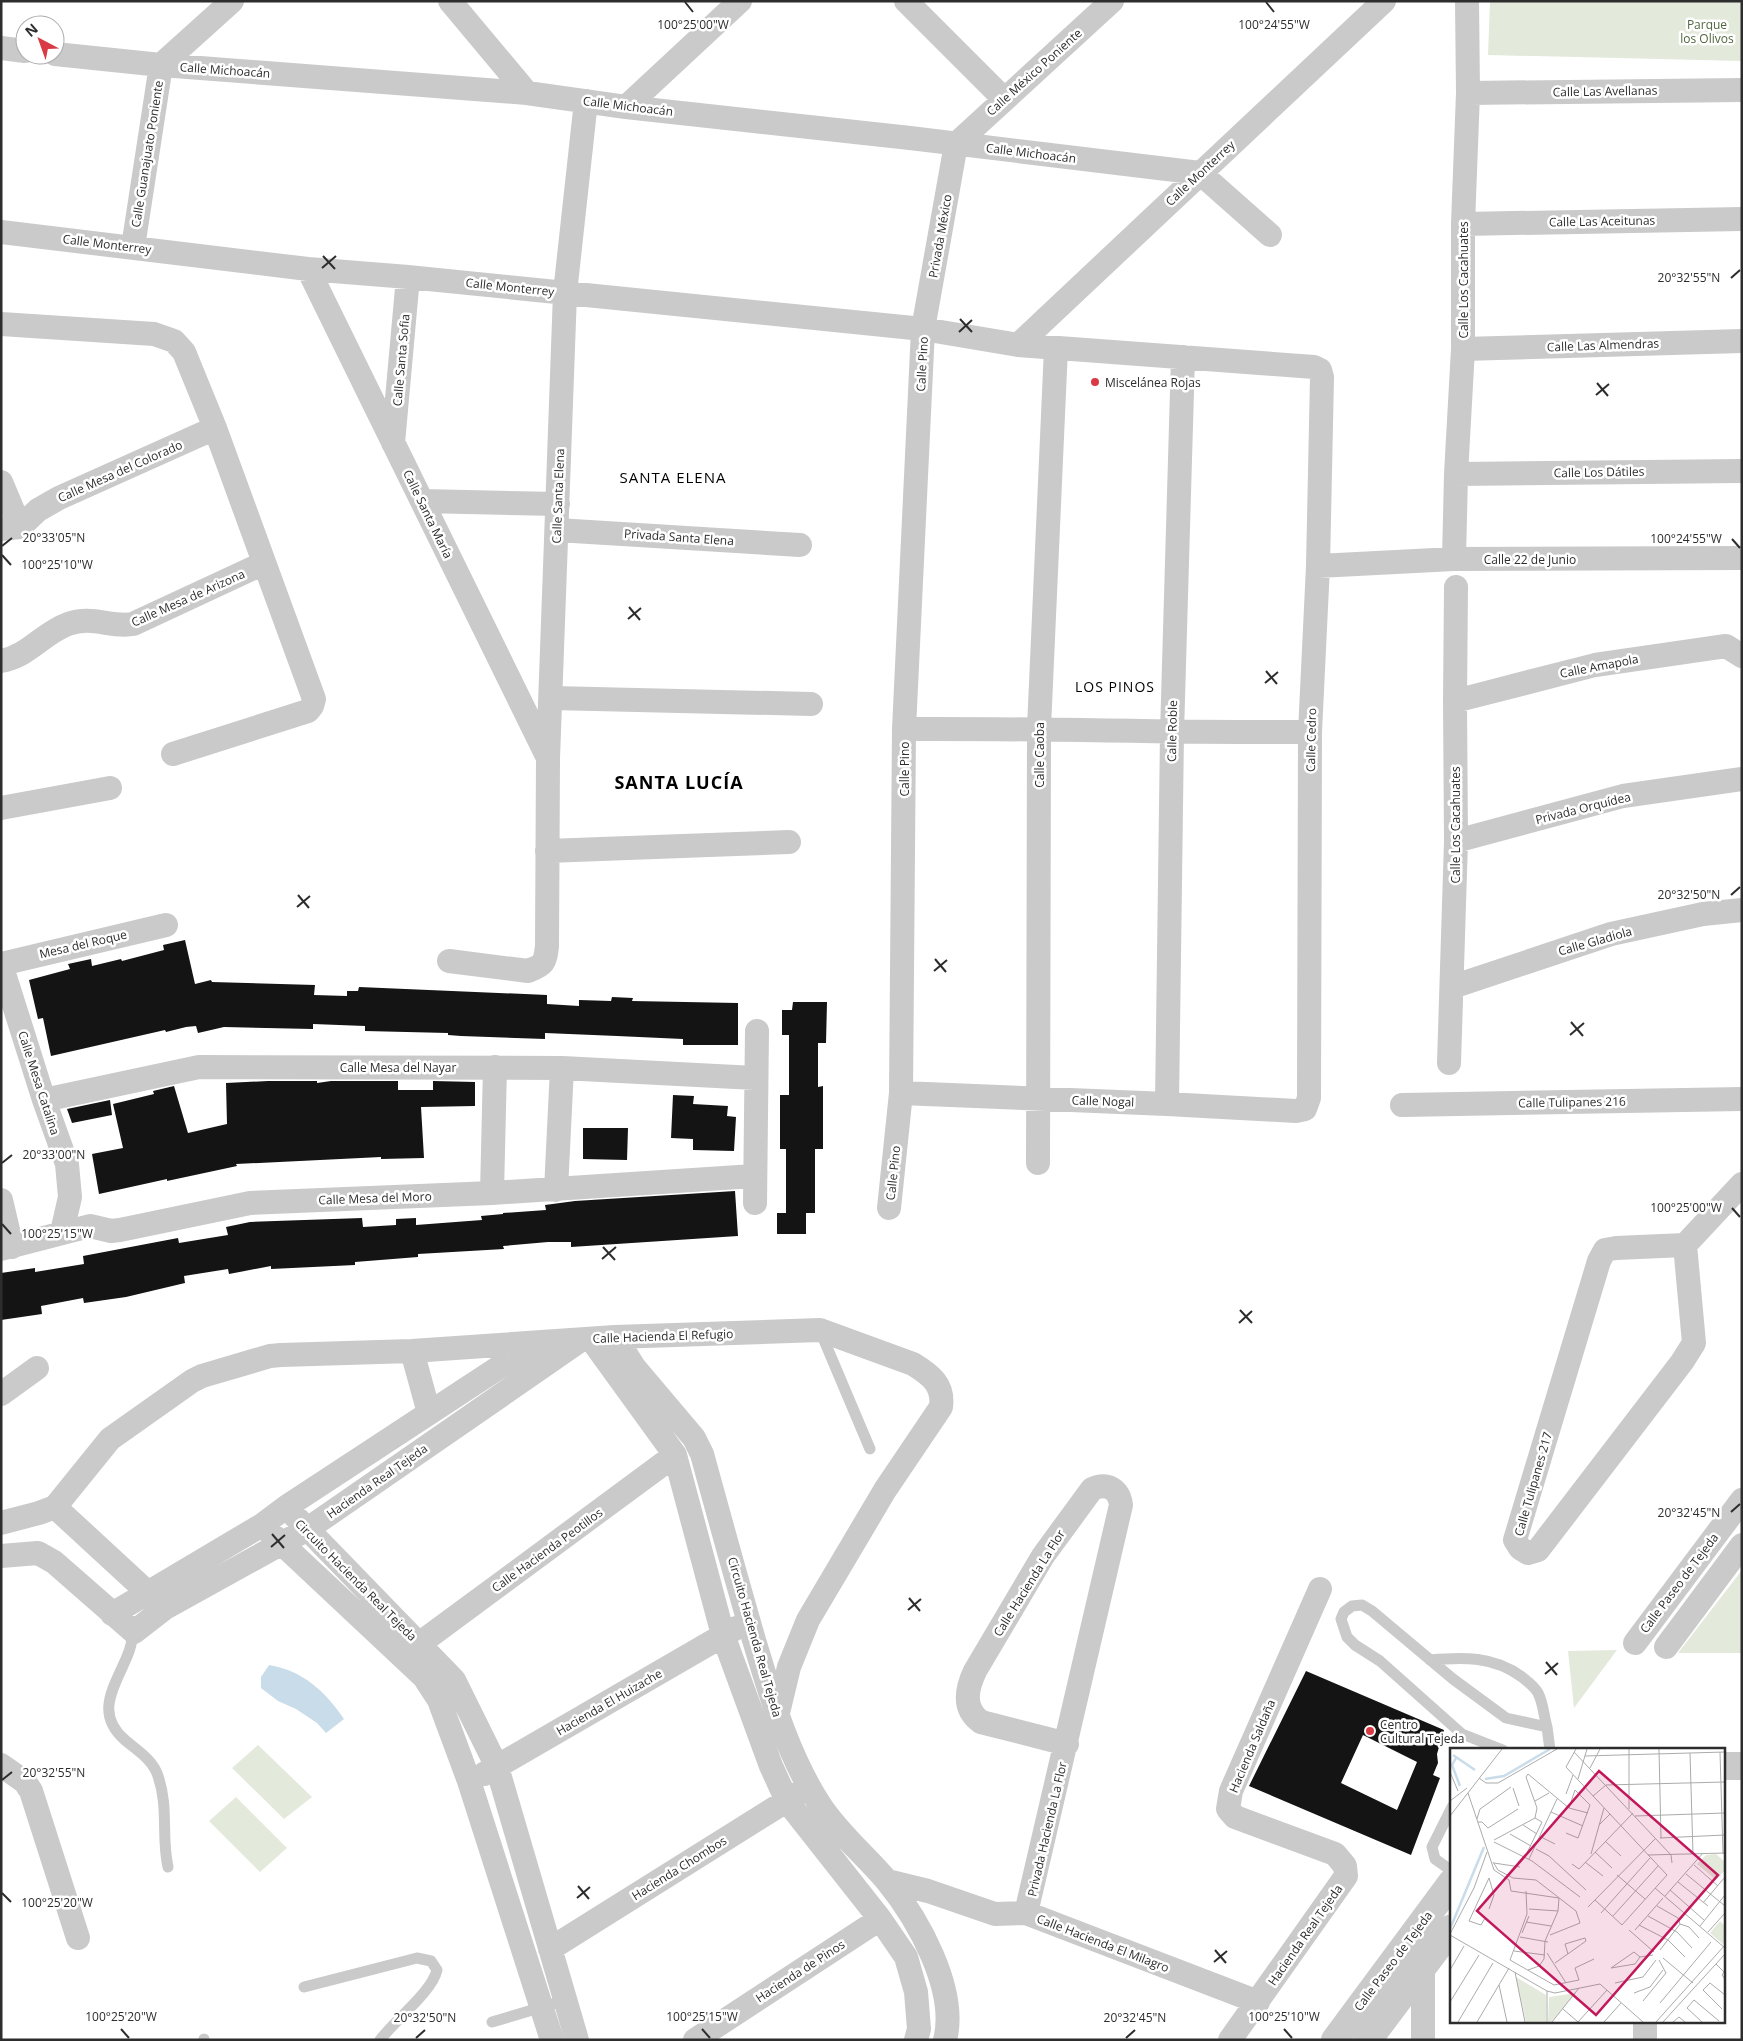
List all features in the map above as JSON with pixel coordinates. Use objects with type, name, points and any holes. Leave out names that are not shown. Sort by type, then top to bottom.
[{"type":"street","name":"Calle Guanajuato Poniente","points":[[133,247],[161,65],[232,1]]},
{"type":"street","points":[[450,1],[527,93]]},
{"type":"street","points":[[626,107],[740,1]]},
{"type":"street","points":[[906,1],[1004,99]]},
{"type":"street","name":"Calle México Poniente","points":[[956,144],[1112,1]]},
{"type":"street","name":"Calle Los Cacahuates","points":[[1454,559],[1456,474],[1463,349],[1463,224],[1468,93],[1467,1]]},
{"type":"street","name":"Calle Monterrey","points":[[1018,345],[1378,3]]},
{"type":"street","points":[[1,48],[15,50]]},
{"type":"street","name":"Calle Michoacán","points":[[65,55],[161,65],[527,93],[626,107],[1200,173]]},
{"type":"street","name":"Calle Las Avellanas","points":[[1468,93],[1742,90]]},
{"type":"street","name":"Calle Santa Elena","points":[[449,961],[528,971],[540,967],[546,960],[548,759],[552,698],[565,293],[586,101]]},
{"type":"street","name":"Privada México","points":[[923,329],[956,144]]},
{"type":"street","points":[[1200,173],[1270,235]]},
{"type":"street","name":"Calle Las Aceitunas","points":[[1463,224],[1742,219]]},
{"type":"street","name":"Calle Monterrey","points":[[1,232],[308,269],[408,277],[923,329],[1018,345],[1314,367],[1320,370]]},
{"type":"street","name":"Calle Santa María","points":[[308,269],[548,759]]},
{"type":"street","name":"Calle Santa Sofia","points":[[393,443],[408,277]]},
{"type":"street","points":[[1,324],[154,334],[174,341],[184,352],[215,428],[313,694],[312,706],[308,711],[173,754]]},
{"type":"street","name":"Calle Pino","points":[[889,1208],[901,1094],[904,729],[923,329]]},
{"type":"street","name":"Calle Las Almendras","points":[[1463,349],[1742,341]]},
{"type":"street","name":"Calle Caoba","points":[[1038,1163],[1039,728],[1056,348]]},
{"type":"street","name":"Calle Roble","points":[[1167,1104],[1172,733],[1183,357]]},
{"type":"street","name":"Calle Cedro","points":[[1304,1109],[1309,1098],[1310,732],[1318,566],[1322,377],[1320,370]]},
{"type":"street","name":"Calle Mesa del Colorado","points":[[10,528],[59,498],[215,428]]},
{"type":"street","name":"Calle Los Dátiles","points":[[1456,474],[1742,471]]},
{"type":"street","points":[[1,482],[10,528]]},
{"type":"street","points":[[422,501],[558,504]]},
{"type":"street","name":"Privada Santa Elena","points":[[557,530],[800,545]]},
{"type":"street","name":"Calle 22 de Junio","points":[[1318,566],[1454,559],[1742,558]]},
{"type":"street","name":"Calle Mesa de Arizona","points":[[1,661],[29,650],[48,634],[70,623],[99,620],[123,626],[133,624],[264,563]]},
{"type":"street","name":"Calle Los Cacahuates","points":[[1450,1063],[1456,841],[1456,587]]},
{"type":"street","name":"Calle Amapola","points":[[1455,701],[1595,665],[1726,646],[1742,656]]},
{"type":"street","points":[[552,698],[811,704]]},
{"type":"street","points":[[904,729],[1039,728],[1172,733],[1310,732]]},
{"type":"street","name":"Privada Orquídea","points":[[1456,841],[1623,796],[1742,779]]},
{"type":"street","points":[[1,808],[110,788]]},
{"type":"street","points":[[547,851],[789,842]]},
{"type":"street","name":"Calle Gladiola","points":[[1452,987],[1611,934],[1703,914],[1742,910]]},
{"type":"street","name":"Mesa del Roque","points":[[1,964],[166,925]]},
{"type":"street","name":"Calle Mesa Catalina","points":[[1,964],[44,1100],[67,1164],[70,1197],[62,1232]]},
{"type":"street","points":[[755,1203],[757,1031]]},
{"type":"street","name":"Calle Mesa del Nayar","points":[[44,1100],[199,1067],[562,1068],[756,1078]]},
{"type":"street","points":[[492,1194],[495,1067]]},
{"type":"street","points":[[556,1190],[562,1068]]},
{"type":"street","name":"Calle Nogal","points":[[901,1094],[1296,1111],[1304,1109]]},
{"type":"street","name":"Calle Tulipanes 216","points":[[1402,1104],[1742,1099]]},
{"type":"street","name":"Calle Mesa del Moro","points":[[6,1248],[90,1226],[111,1231],[120,1230],[250,1202],[492,1194],[754,1176]]},
{"type":"street","points":[[1685,1245],[1742,1184]]},
{"type":"street","points":[[1,1200],[6,1248]]},
{"type":"street","name":"Calle Tulipanes 217","points":[[1685,1245],[1694,1343],[1682,1362],[1538,1550],[1528,1553],[1520,1548],[1515,1540],[1598,1260],[1605,1250],[1616,1248],[1685,1245]]},
{"type":"street","name":"Calle Hacienda El Refugio","points":[[54,1507],[110,1439],[202,1376],[270,1356],[412,1351],[615,1337],[820,1330],[913,1364],[935,1381],[943,1395],[941,1407],[885,1490],[808,1620],[789,1667],[777,1717]]},
{"type":"street","name":"Circuito Hacienda Real Tejeda","points":[[615,1337],[634,1366],[694,1438],[702,1454],[777,1717],[809,1786],[844,1836],[888,1881],[914,1922],[942,1977],[947,2003],[948,2029],[945,2040]]},
{"type":"street","name":"Circuito Hacienda Real Tejeda","points":[[586,1339],[675,1455],[723,1635],[771,1766],[787,1800],[880,1919],[906,1957],[916,1992],[919,2029],[916,2040]]},
{"type":"street","name":"Hacienda Real Tejeda","points":[[156,1600],[282,1544],[306,1530],[586,1339]]},
{"type":"street","points":[[112,1614],[156,1600],[286,1507],[534,1344]]},
{"type":"street","points":[[412,1351],[429,1412]]},
{"type":"street","points":[[1,1394],[37,1368]]},
{"type":"street","name":"Calle Hacienda Peotillos","points":[[419,1644],[675,1455]]},
{"type":"street","name":"Calle Hacienda La Flor","points":[[1104,1486],[1116,1491],[1120,1497],[1121,1505],[1067,1744],[981,1722],[973,1716],[968,1708],[967,1695],[969,1683],[975,1671],[1043,1556],[1092,1489],[1104,1486]]},
{"type":"street","name":"Calle Paseo de Tejeda","points":[[1635,1643],[1742,1500]]},
{"type":"street","points":[[1,1523],[54,1507],[156,1600]]},
{"type":"street","name":"Circuito Hacienda Real Tejeda","points":[[286,1507],[306,1530],[454,1680],[497,1767],[578,2040]]},
{"type":"street","name":"Circuito Hacienda Real Tejeda","points":[[262,1525],[424,1677],[439,1700],[469,1781],[552,2040]]},
{"type":"street","points":[[1666,1647],[1742,1545]]},
{"type":"street","points":[[1,1556],[38,1553],[54,1562],[134,1632],[156,1600]]},
{"type":"street","name":"Hacienda Saldaña","points":[[1320,1589],[1231,1791],[1228,1809],[1236,1818],[1335,1854],[1345,1866]]},
{"type":"street","name":"Hacienda El Huizache","points":[[469,1781],[497,1767],[749,1621]]},
{"type":"street","name":"Privada Hacienda La Flor","points":[[1026,1913],[1067,1744]]},
{"type":"street","points":[[1,1765],[25,1782],[31,1791],[78,1938]]},
{"type":"street","points":[[1726,1766],[1742,1766]]},
{"type":"street","name":"Hacienda Chombos","points":[[550,1949],[809,1786]]},
{"type":"street","name":"Hacienda Real Tejeda","points":[[1258,2002],[1346,1876],[1345,1866]]},
{"type":"street","name":"Calle Hacienda El Milagro","points":[[888,1881],[928,1891],[995,1914],[1026,1913],[1258,2002]]},
{"type":"street","name":"Calle Paseo de Tejeda","points":[[1334,2040],[1450,1885]]},
{"type":"street","name":"Hacienda de Pinos","points":[[696,2040],[880,1919]]},
{"type":"street","points":[[1368,2040],[1450,1931]]},
{"type":"street","points":[[1408,1941],[1423,1966],[1423,2040]]},
{"type":"street","points":[[1230,2040],[1258,2002]]},
{"type":"street","points":[[1645,2024],[1645,2040]]},
{"type":"lane","points":[[820,1330],[870,1449]]},
{"type":"lane","points":[[1498,1748],[1462,1734],[1380,1661],[1355,1645],[1342,1628],[1340,1619],[1344,1612],[1352,1606],[1362,1605],[1506,1718],[1546,1727]]},
{"type":"lane","points":[[134,1632],[129,1653],[111,1691],[108,1713],[120,1736],[151,1762],[158,1775],[166,1816],[164,1849],[168,1867]]},
{"type":"lane","points":[[1430,1660],[1475,1658],[1496,1663],[1513,1670],[1538,1693],[1550,1748]]},
{"type":"lane","points":[[1450,1811],[1432,1847],[1435,1859],[1450,1870]]},
{"type":"lane","points":[[304,1987],[417,1958],[431,1961],[437,1970],[435,1977],[421,1996],[391,2025],[380,2040]]},
{"type":"lane","points":[[492,2022],[566,2000]]},
{"type":"green space","name":"Parque los Olivos","points":[[1490,1],[1742,1],[1742,61],[1488,55]]},
{"type":"green space","points":[[1742,1570],[1742,1653],[1678,1653]]},
{"type":"green space","points":[[1617,1650],[1574,1708],[1568,1651]]},
{"type":"green space","points":[[258,1745],[312,1797],[284,1819],[232,1768]]},
{"type":"green space","points":[[236,1797],[287,1848],[260,1872],[209,1821]]},
{"type":"water","points":[[269,1665],[292,1672],[312,1684],[321,1691],[344,1719],[326,1733],[317,1723],[296,1709],[278,1701],[261,1688],[261,1677]]},
{"type":"building","points":[[185,940],[195,984],[211,980],[212,982],[315,985],[314,995],[347,996],[347,991],[358,991],[359,987],[547,995],[547,1004],[579,1006],[579,1000],[611,1001],[612,997],[633,998],[632,1001],[738,1003],[738,1045],[683,1045],[683,1039],[545,1033],[545,1039],[461,1036],[448,1035],[448,1033],[365,1031],[365,1026],[313,1024],[313,1029],[224,1027],[198,1033],[196,1026],[186,1027],[51,1056],[43,1018],[38,1019],[29,980],[70,969],[68,964],[91,959],[92,966],[121,959],[122,961],[164,950],[163,945]]},
{"type":"building","points":[[793,1002],[827,1002],[826,1043],[818,1043],[818,1087],[823,1086],[823,1149],[815,1149],[815,1213],[806,1213],[806,1234],[777,1234],[777,1213],[786,1213],[786,1149],[780,1149],[780,1095],[789,1095],[789,1035],[782,1035],[782,1010],[792,1010]]},
{"type":"building","points":[[317,1081],[317,1083],[331,1081],[398,1081],[398,1090],[433,1090],[433,1081],[475,1082],[475,1106],[421,1107],[424,1158],[381,1159],[381,1157],[236,1164],[237,1166],[99,1194],[92,1154],[123,1148],[113,1104],[154,1094],[153,1091],[174,1086],[188,1133],[227,1124],[226,1083]]},
{"type":"building","points":[[673,1095],[694,1096],[693,1104],[728,1106],[727,1116],[736,1117],[734,1151],[693,1150],[693,1139],[671,1138]]},
{"type":"building","points":[[110,1100],[112,1115],[72,1123],[67,1109]]},
{"type":"building","points":[[583,1128],[628,1128],[627,1160],[583,1159]]},
{"type":"building","points":[[735,1191],[738,1236],[571,1247],[571,1242],[548,1242],[503,1246],[504,1249],[418,1254],[418,1257],[355,1262],[355,1265],[271,1269],[271,1266],[229,1274],[228,1269],[184,1276],[185,1283],[126,1297],[84,1303],[83,1298],[41,1306],[42,1314],[1,1320],[1,1273],[35,1268],[35,1272],[84,1264],[83,1256],[178,1238],[179,1243],[228,1235],[226,1227],[250,1222],[362,1218],[363,1227],[396,1225],[396,1219],[416,1218],[416,1225],[482,1220],[481,1216],[546,1210],[545,1205],[575,1201]]},
{"type":"building","points":[[1306,1671],[1444,1730],[1437,1754],[1438,1763],[1433,1775],[1440,1778],[1411,1855],[1249,1786]],"holes":[[[1363,1735],[1417,1762],[1397,1810],[1341,1783]]]},
{"type":"place","name":"Miscelánea Rojas","points":[[1095,382]]},
{"type":"place","name":"Centro Cultural Tejeda","points":[[1370,1731]]},
{"type":"district","name":"SANTA ELENA","points":[[673,477]]},
{"type":"district","name":"LOS PINOS","points":[[1115,686]]},
{"type":"district","name":"SANTA LUCÍA","points":[[679,782]]}]
